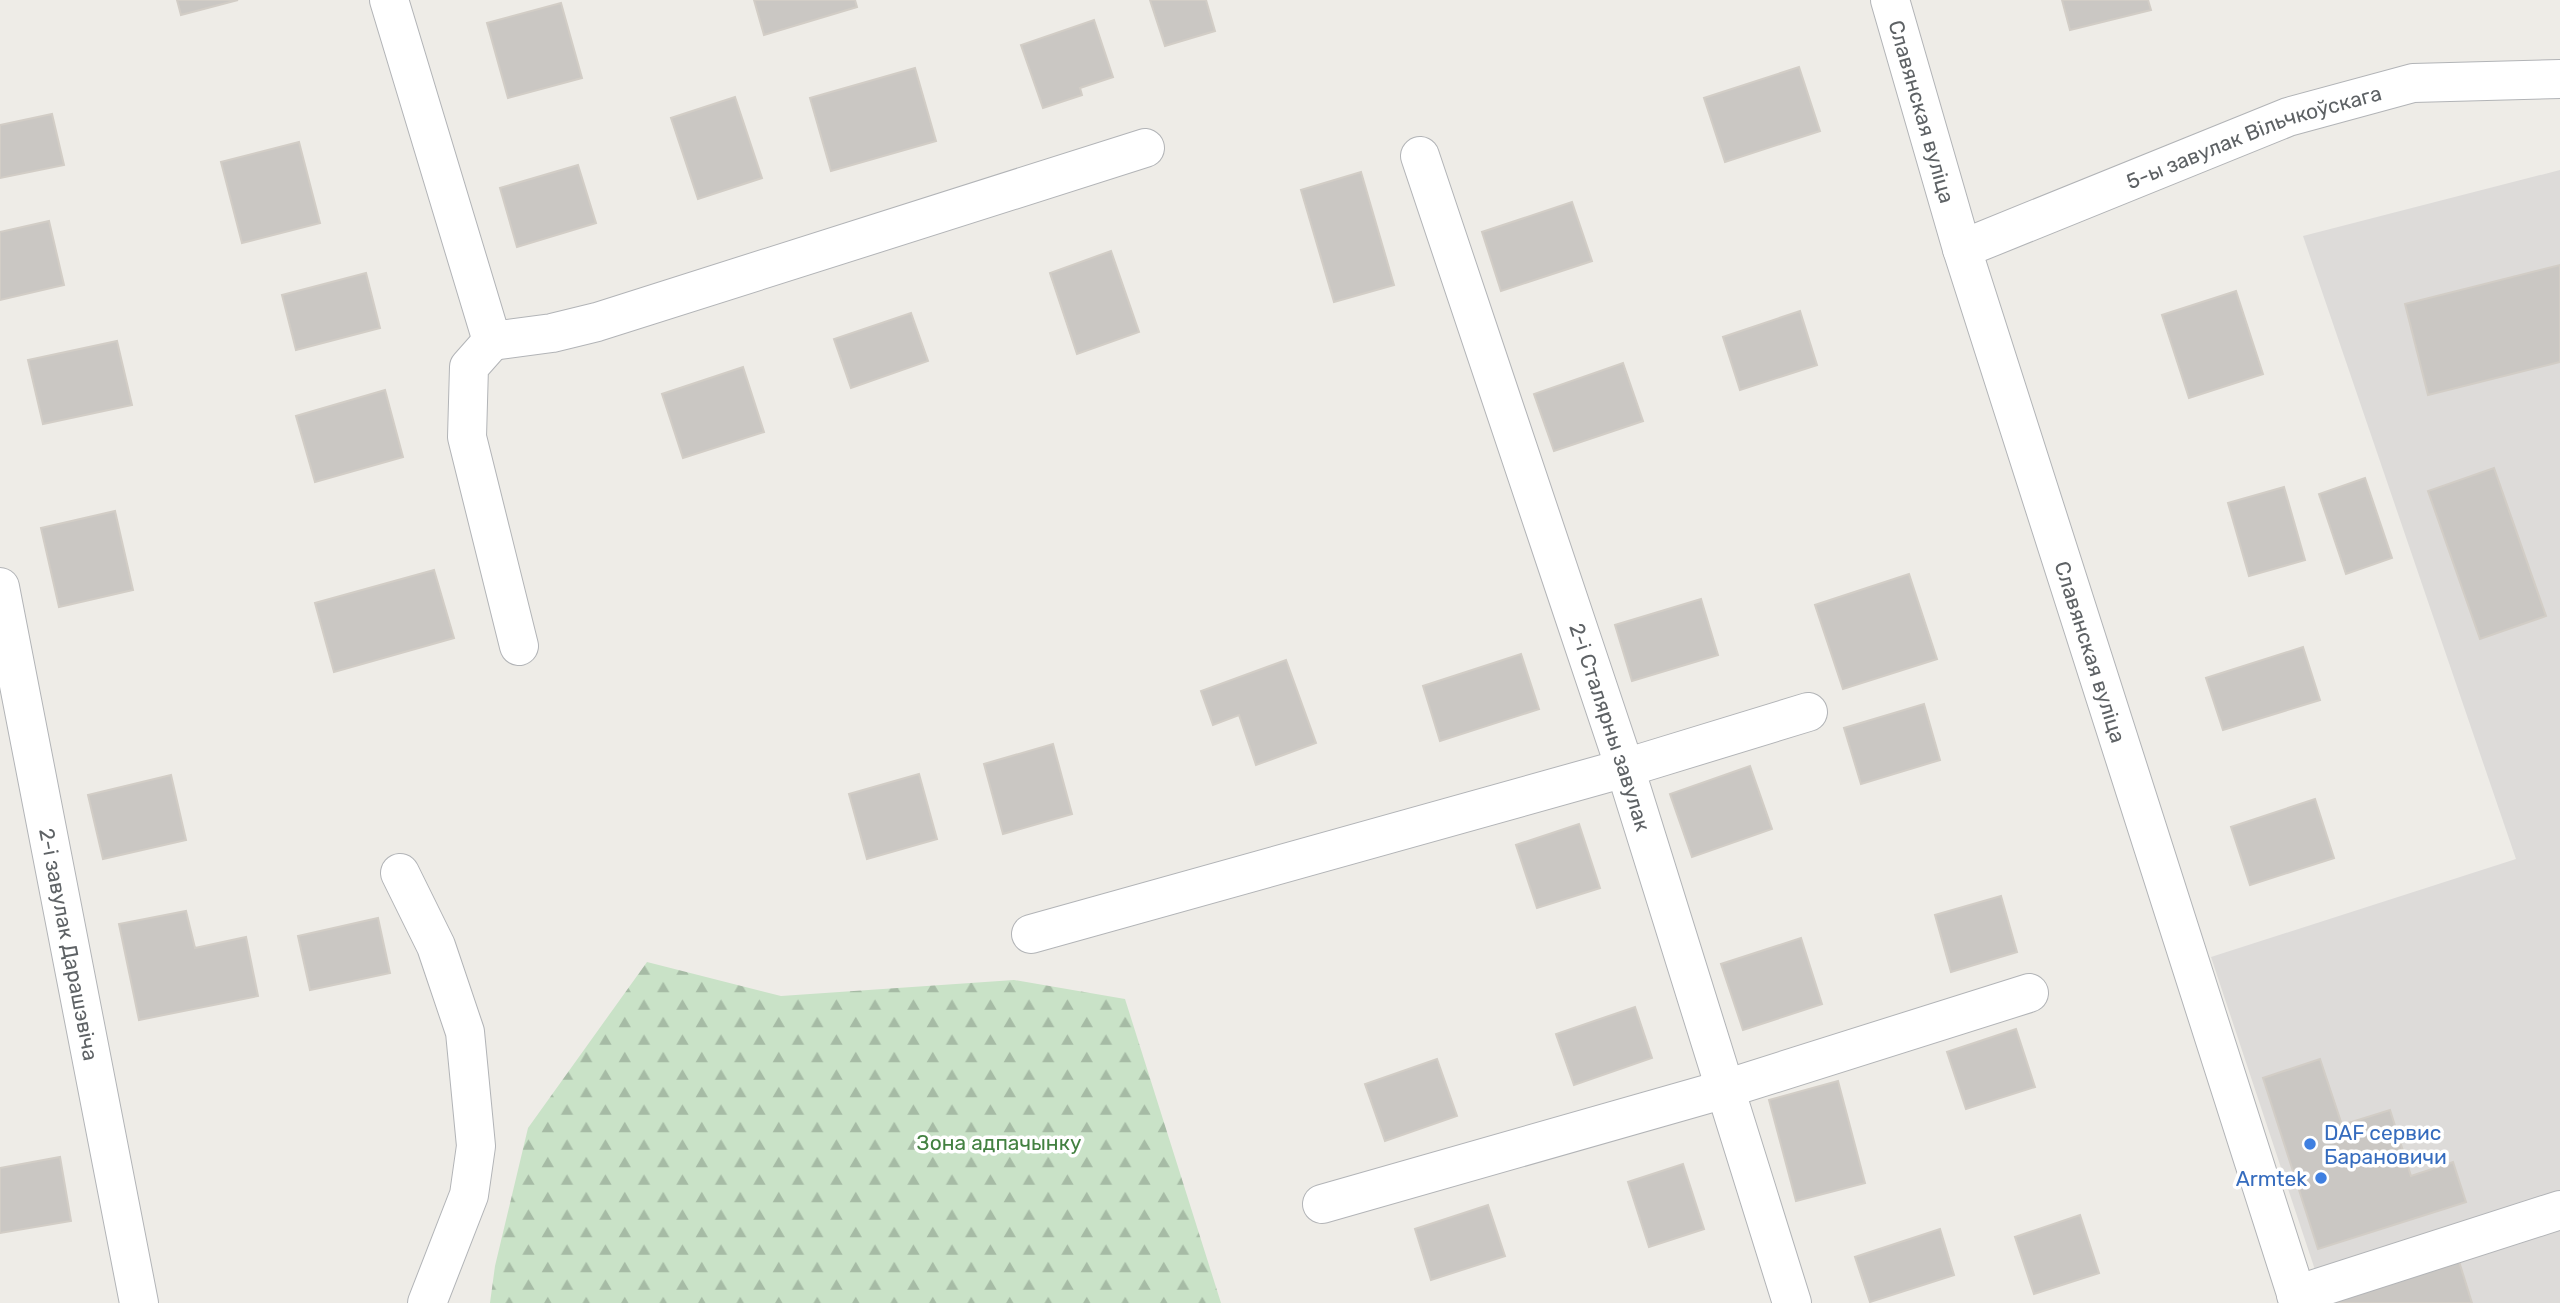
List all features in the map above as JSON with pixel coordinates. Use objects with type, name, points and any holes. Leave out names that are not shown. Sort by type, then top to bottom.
[{"type":"street","points":[[389,0],[492,341]]},
{"type":"street","name":"Славянская вуліца","points":[[1890,0],[1962,249],[2297,1299]]},
{"type":"street","name":"5-ы завулак Вільчкоўскага","points":[[1962,249],[2288,117],[2413,83],[2560,79]]},
{"type":"street","points":[[519,646],[467,437],[469,367],[492,341],[552,333],[597,322],[1145,148]]},
{"type":"street","name":"2-і Сталярны завулак","points":[[1420,156],[1625,768],[1792,1303]]},
{"type":"street","name":"2-і завулак Дарашэвіча","points":[[0,587],[139,1303]]},
{"type":"street","points":[[1031,934],[1625,768],[1808,712]]},
{"type":"street","points":[[400,873],[436,946],[465,1032],[476,1146],[469,1195],[427,1303]]},
{"type":"street","points":[[1322,1204],[1725,1089],[2029,993]]},
{"type":"street","points":[[2297,1299],[2560,1210]]},
{"type":"shaded area","points":[[2560,170],[2560,1303],[2326,1303],[2211,957],[2516,859],[2303,236]]},
{"type":"green space","name":"Зона адпачынку","points":[[647,962],[781,996],[1014,980],[1125,999],[1221,1303],[490,1303],[495,1266],[528,1128]]},
{"type":"building","points":[[177,0],[238,0],[181,15]]},
{"type":"building","points":[[754,0],[855,0],[857,7],[764,35]]},
{"type":"building","points":[[1150,0],[1206,0],[1215,31],[1165,46]]},
{"type":"building","points":[[2062,0],[2148,0],[2151,10],[2070,30]]},
{"type":"building","points":[[561,3],[582,78],[508,98],[487,23]]},
{"type":"building","points":[[1094,20],[1113,77],[1080,88],[1082,95],[1043,108],[1021,45]]},
{"type":"building","points":[[1799,67],[1820,131],[1725,162],[1704,98]]},
{"type":"building","points":[[915,68],[936,141],[831,171],[810,98]]},
{"type":"building","points":[[735,97],[762,178],[698,199],[671,118]]},
{"type":"building","points":[[52,114],[64,165],[0,178],[0,125]]},
{"type":"building","points":[[299,142],[320,223],[242,243],[221,162]]},
{"type":"building","points":[[578,165],[596,223],[517,247],[500,188]]},
{"type":"building","points":[[1361,172],[1394,285],[1334,302],[1301,190]]},
{"type":"building","points":[[1572,202],[1592,261],[1501,291],[1482,232]]},
{"type":"building","points":[[49,221],[64,285],[0,300],[0,232]]},
{"type":"building","points":[[1111,251],[1139,332],[1077,354],[1050,273]]},
{"type":"building","points":[[2560,265],[2560,362],[2428,395],[2405,304]]},
{"type":"building","points":[[366,273],[380,328],[296,350],[282,295]]},
{"type":"building","points":[[2236,291],[2263,374],[2189,398],[2162,315]]},
{"type":"building","points":[[1800,311],[1817,365],[1740,390],[1723,337]]},
{"type":"building","points":[[911,313],[928,361],[851,388],[834,339]]},
{"type":"building","points":[[117,341],[132,405],[43,424],[28,360]]},
{"type":"building","points":[[1623,363],[1643,421],[1554,451],[1534,394]]},
{"type":"building","points":[[743,367],[764,432],[683,458],[662,394]]},
{"type":"building","points":[[385,390],[403,457],[315,482],[296,416]]},
{"type":"building","points":[[2494,468],[2546,616],[2480,639],[2428,491]]},
{"type":"building","points":[[2365,478],[2392,558],[2346,574],[2319,494]]},
{"type":"building","points":[[2284,487],[2305,560],[2249,576],[2228,503]]},
{"type":"building","points":[[115,511],[133,590],[59,607],[41,528]]},
{"type":"building","points":[[434,570],[454,638],[334,672],[315,603]]},
{"type":"building","points":[[1909,574],[1937,659],[1843,689],[1815,605]]},
{"type":"building","points":[[1701,599],[1718,655],[1632,681],[1615,625]]},
{"type":"building","points":[[2303,647],[2320,700],[2223,730],[2206,678]]},
{"type":"building","points":[[1521,654],[1539,709],[1440,741],[1423,686]]},
{"type":"building","points":[[1286,660],[1316,743],[1256,765],[1239,715],[1213,725],[1201,691]]},
{"type":"building","points":[[1924,704],[1940,760],[1861,784],[1844,728]]},
{"type":"building","points":[[1053,744],[1072,814],[1003,834],[984,764]]},
{"type":"building","points":[[1750,766],[1772,829],[1692,857],[1670,794]]},
{"type":"building","points":[[919,774],[937,839],[867,859],[849,794]]},
{"type":"building","points":[[171,775],[186,840],[103,859],[88,795]]},
{"type":"building","points":[[2315,799],[2334,858],[2250,885],[2231,827]]},
{"type":"building","points":[[1579,824],[1600,888],[1537,908],[1516,845]]},
{"type":"building","points":[[2001,896],[2017,952],[1951,972],[1935,915]]},
{"type":"building","points":[[186,911],[195,948],[246,937],[258,996],[139,1020],[119,924]]},
{"type":"building","points":[[378,918],[390,973],[310,990],[298,936]]},
{"type":"building","points":[[1801,938],[1822,1004],[1743,1030],[1721,964]]},
{"type":"building","points":[[1635,1007],[1652,1058],[1574,1085],[1556,1034]]},
{"type":"building","points":[[2016,1029],[2035,1087],[1966,1109],[1947,1052]]},
{"type":"building","points":[[1437,1059],[1457,1116],[1385,1141],[1365,1084]]},
{"type":"building","points":[[2320,1059],[2342,1125],[2390,1110],[2411,1176],[2453,1162],[2466,1202],[2318,1249],[2263,1078]]},
{"type":"building","points":[[1838,1081],[1865,1183],[1796,1201],[1769,1100]]},
{"type":"building","points":[[60,1157],[71,1221],[0,1233],[0,1168]]},
{"type":"building","points":[[1683,1164],[1704,1229],[1649,1247],[1628,1182]]},
{"type":"building","points":[[1488,1205],[1505,1256],[1431,1280],[1415,1229]]},
{"type":"building","points":[[2080,1215],[2099,1273],[2034,1294],[2015,1237]]},
{"type":"building","points":[[1940,1229],[1954,1275],[1870,1302],[1855,1257]]},
{"type":"building","points":[[2457,1255],[2472,1303],[2337,1303],[2334,1293]]},
{"type":"place","name":"DAF сервис Барановичи","points":[[2310,1144]]},
{"type":"place","name":"Armtek","points":[[2321,1178]]}]
